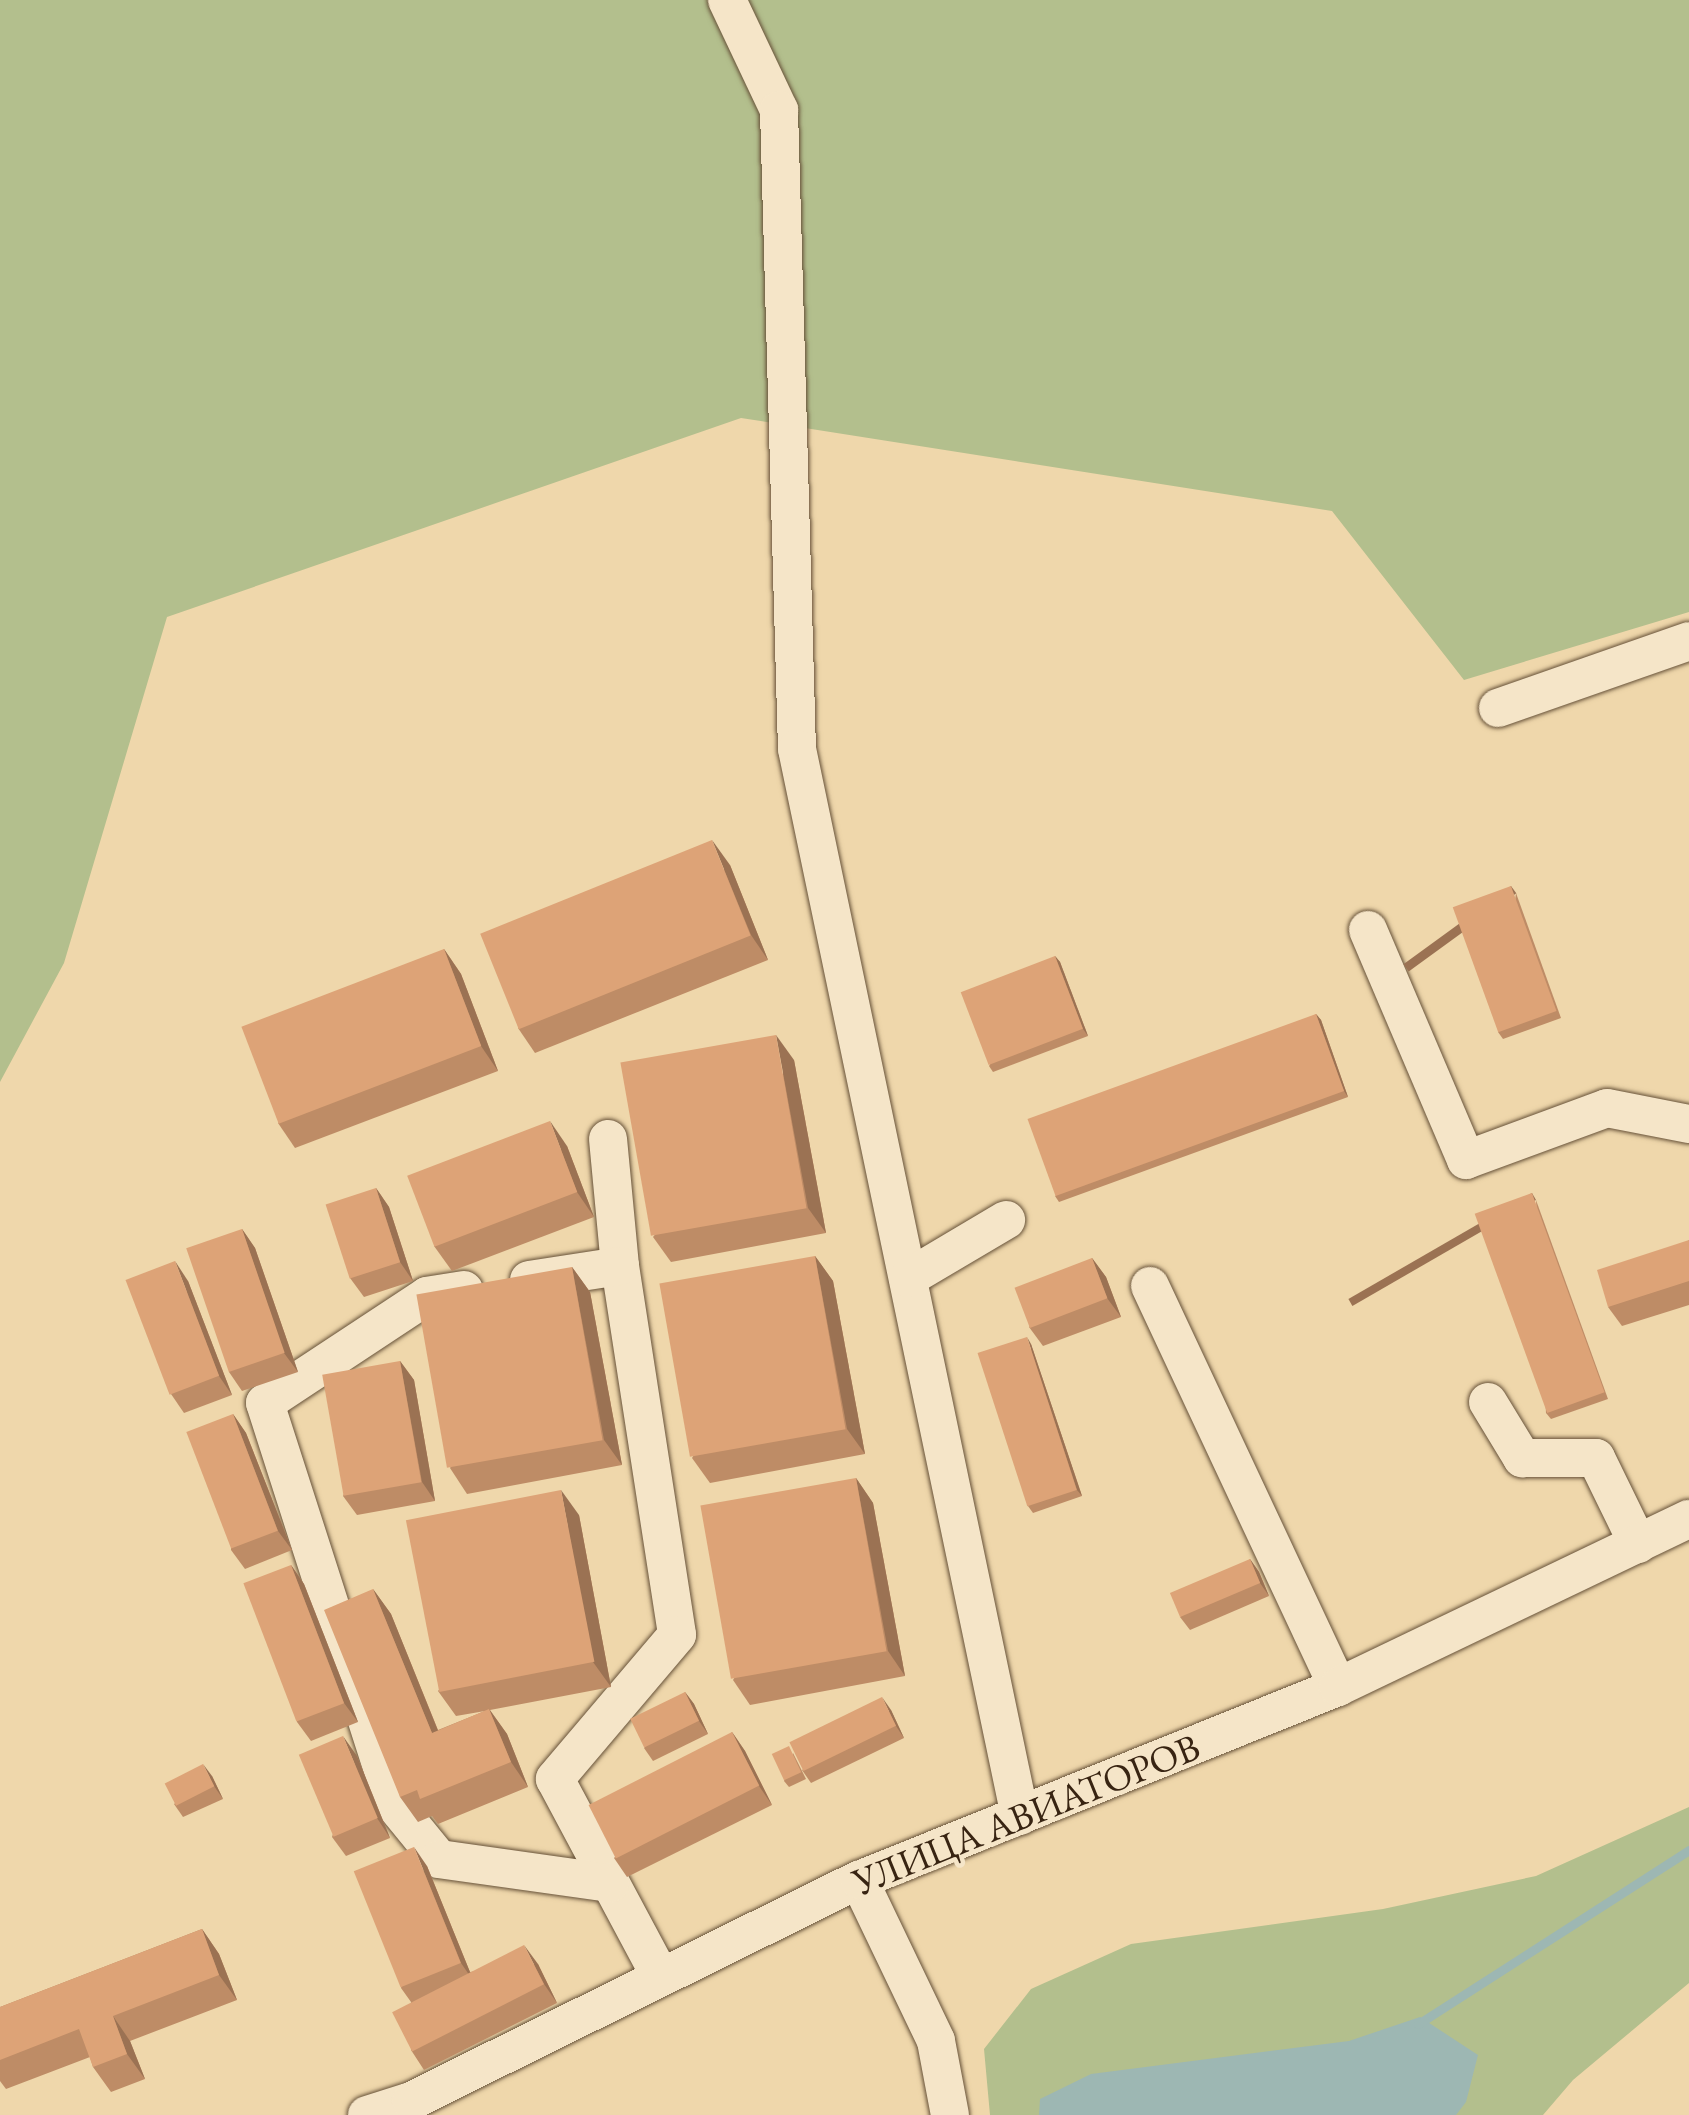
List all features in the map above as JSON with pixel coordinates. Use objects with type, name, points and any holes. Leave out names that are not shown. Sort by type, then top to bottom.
[{"type":"street","points":[[727,0],[779,110],[797,749],[1020,1816]]},
{"type":"street","points":[[1498,708],[1689,640]]},
{"type":"street","points":[[1368,930],[1466,1160],[1608,1108],[1689,1124]]},
{"type":"street","points":[[608,1139],[620,1266],[677,1635],[555,1779],[658,1974]]},
{"type":"street","points":[[908,1278],[1006,1220]]},
{"type":"street","points":[[610,1884],[439,1860],[394,1804],[266,1403],[427,1296],[620,1266]]},
{"type":"street","points":[[1150,1286],[1338,1686]]},
{"type":"street","points":[[1488,1402],[1522,1458],[1596,1458],[1638,1544]]},
{"type":"street","name":"УЛИЦА АВИАТОРОВ","points":[[367,2115],[414,2108],[658,1974],[859,1880],[1338,1686],[1689,1519]]},
{"type":"street","points":[[859,1880],[936,2040],[950,2115]]},
{"type":"green space","points":[[0,0],[1689,0],[1689,612],[1464,680],[1332,511],[741,418],[167,617],[64,963],[0,1082]]},
{"type":"green space","points":[[1689,1807],[1689,1983],[1573,2080],[1543,2115],[990,2115],[984,2049],[1031,1989],[1131,1944],[1383,1909],[1536,1876]]},
{"type":"water","points":[[1420,2017],[1478,2055],[1466,2102],[1456,2115],[1039,2115],[1040,2099],[1091,2074],[1349,2041]]},
{"type":"building","points":[[712,840],[751,935],[519,1029],[480,934]]},
{"type":"building","points":[[1511,886],[1556,1011],[1498,1032],[1453,907]]},
{"type":"building","points":[[444,949],[481,1046],[279,1124],[241,1027]]},
{"type":"building","points":[[1055,956],[1083,1029],[989,1065],[961,992]]},
{"type":"building","points":[[1316,1014],[1344,1091],[1056,1196],[1028,1119]]},
{"type":"building","points":[[776,1035],[807,1208],[651,1236],[620,1062]]},
{"type":"building","points":[[550,1121],[577,1192],[434,1247],[407,1176]]},
{"type":"building","points":[[376,1188],[400,1262],[350,1279],[326,1204]]},
{"type":"building","points":[[1532,1193],[1605,1392],[1547,1413],[1475,1214]]},
{"type":"building","points":[[242,1229],[285,1353],[229,1372],[186,1248]]},
{"type":"building","points":[[1689,1240],[1689,1281],[1608,1307],[1597,1270]]},
{"type":"building","points":[[815,1256],[846,1429],[690,1457],[659,1283]]},
{"type":"building","points":[[1092,1258],[1107,1298],[1030,1328],[1015,1288]]},
{"type":"building","points":[[175,1261],[219,1376],[170,1395],[126,1280]]},
{"type":"building","points":[[572,1267],[603,1440],[447,1468],[416,1294]]},
{"type":"building","points":[[1027,1337],[1077,1490],[1027,1506],[978,1353]]},
{"type":"building","points":[[400,1361],[421,1482],[344,1496],[322,1375]]},
{"type":"building","points":[[233,1414],[278,1531],[231,1549],[186,1432]]},
{"type":"building","points":[[856,1478],[887,1651],[731,1679],[700,1505]]},
{"type":"building","points":[[561,1490],[594,1662],[439,1692],[406,1520]]},
{"type":"building","points":[[1250,1559],[1260,1583],[1180,1617],[1170,1593]]},
{"type":"building","points":[[291,1565],[344,1703],[296,1721],[243,1583]]},
{"type":"building","points":[[373,1589],[432,1733],[489,1709],[511,1762],[420,1799],[417,1790],[400,1797],[324,1610]]},
{"type":"building","points":[[685,1692],[699,1721],[644,1748],[630,1719]]},
{"type":"building","points":[[882,1697],[896,1726],[803,1771],[789,1742]]},
{"type":"building","points":[[732,1732],[759,1785],[616,1859],[589,1805]]},
{"type":"building","points":[[343,1736],[378,1818],[334,1837],[299,1755]]},
{"type":"building","points":[[789,1746],[801,1772],[784,1780],[772,1754]]},
{"type":"building","points":[[203,1764],[214,1786],[176,1806],[165,1784]]},
{"type":"building","points":[[414,1847],[461,1963],[401,1987],[354,1871]]},
{"type":"building","points":[[202,1929],[219,1975],[113,2016],[127,2054],[93,2067],[79,2029],[0,2060],[0,2007]]},
{"type":"building","points":[[524,1945],[544,1984],[412,2051],[392,2012]]},
{"type":"waterway","points":[[1418,2024],[1689,1850]]}]
